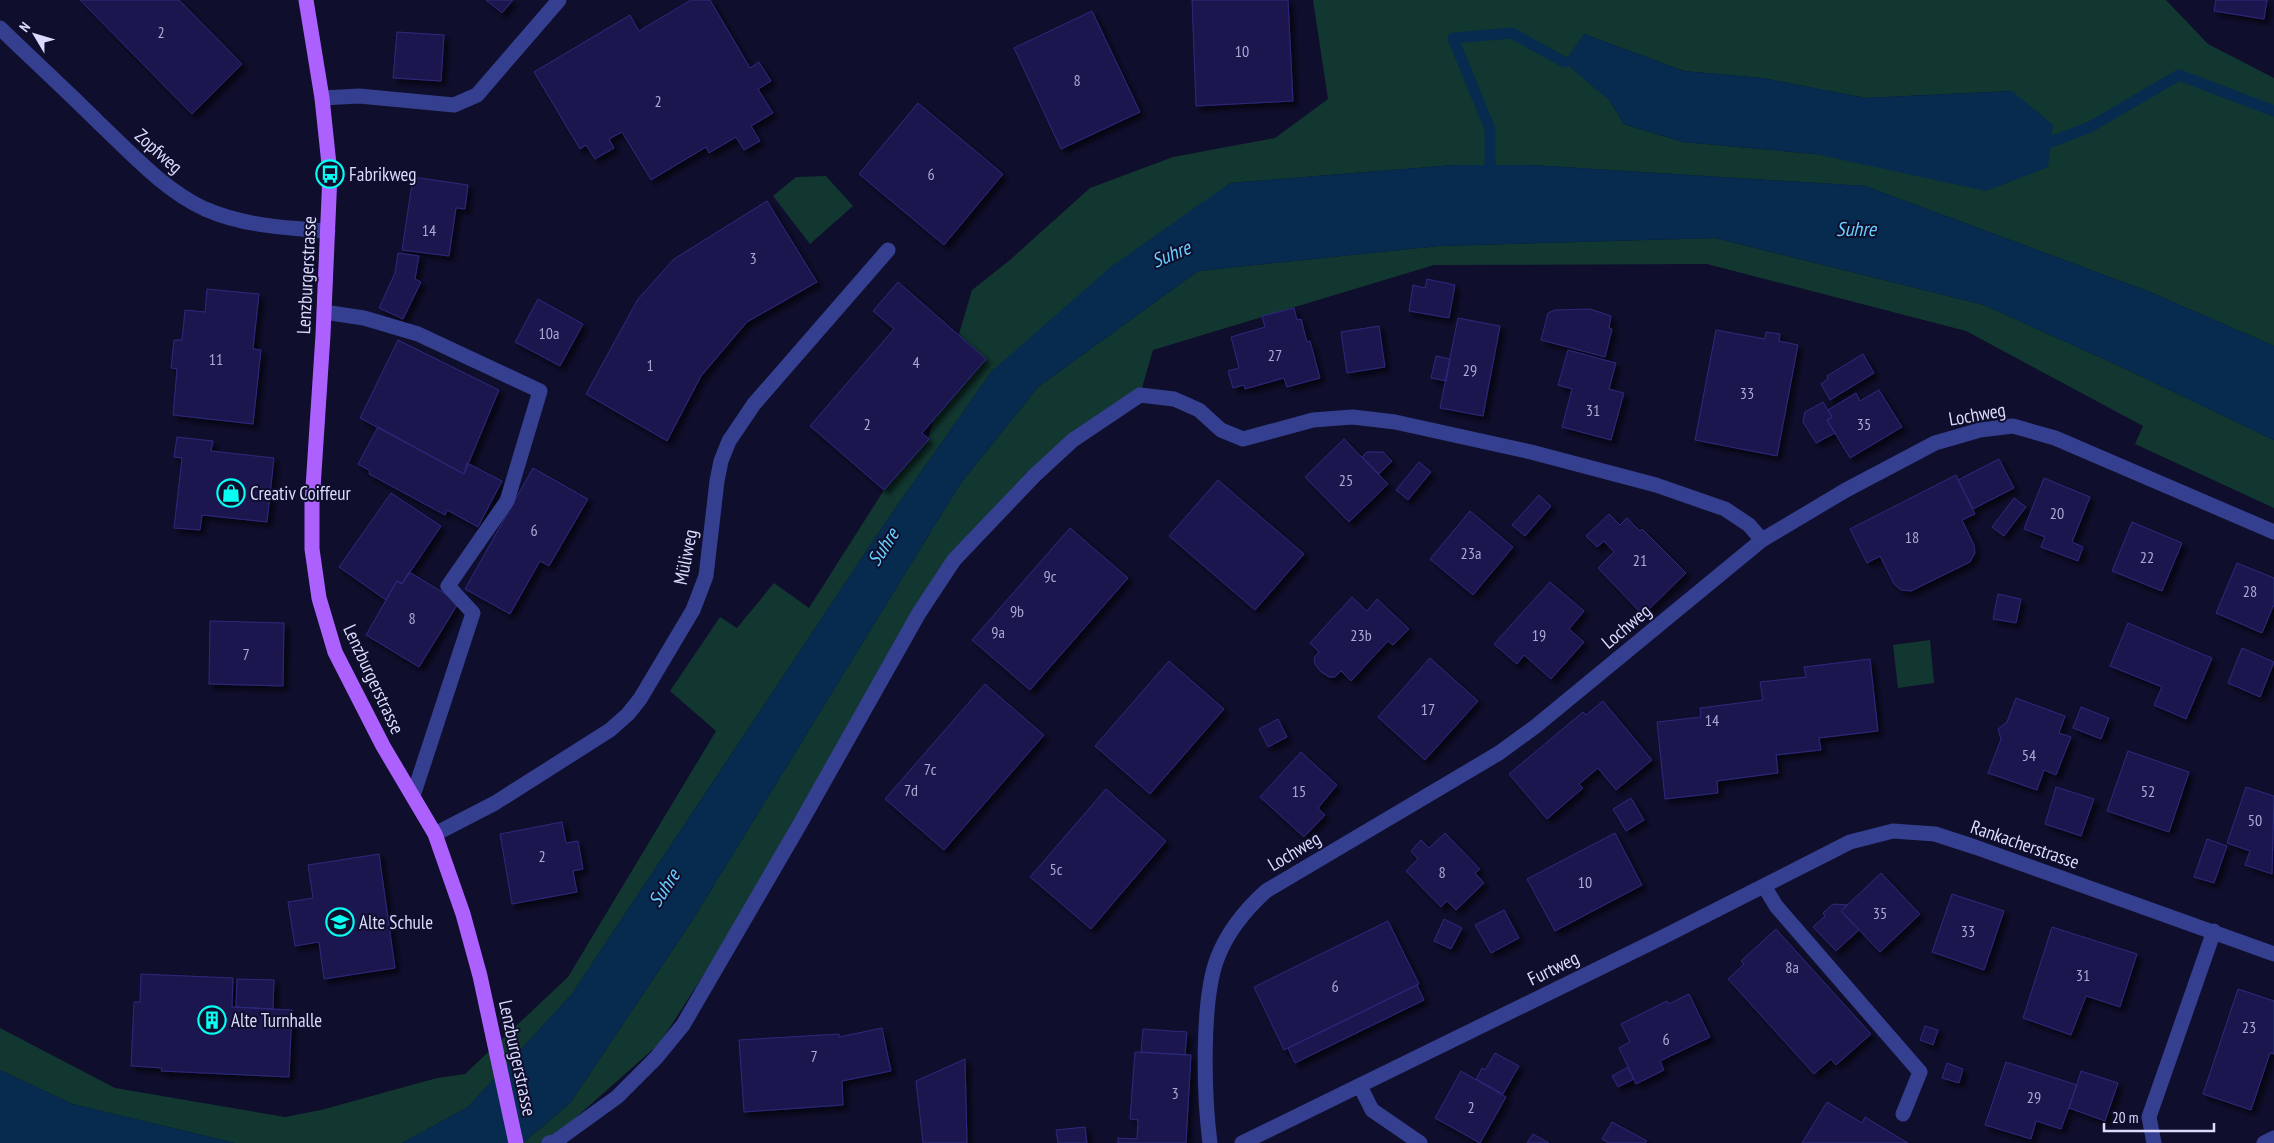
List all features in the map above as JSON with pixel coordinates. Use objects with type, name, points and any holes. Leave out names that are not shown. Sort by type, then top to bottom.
[{"type":"main road","name":"Lenzburgerstrasse","points":[[306,0],[322,98],[330,174],[324,312],[312,503],[312,549],[319,598],[335,652],[383,746],[435,834],[463,914],[480,976],[516,1143]]},
{"type":"street","points":[[322,98],[359,96],[454,105],[477,95],[559,0]]},
{"type":"street","name":"Zopfweg","points":[[0,28],[143,165],[178,194],[206,209],[245,222],[274,228],[328,231]]},
{"type":"street","name":"Müliweg","points":[[435,834],[496,803],[610,730],[628,714],[640,699],[693,610],[706,576],[717,481],[721,461],[729,441],[754,404],[888,250]]},
{"type":"street","points":[[324,312],[364,318],[418,334],[540,391],[507,501],[448,586],[473,613],[413,796]]},
{"type":"street","points":[[549,1143],[556,1141],[617,1097],[656,1058],[683,1025],[800,824],[919,613],[954,560],[1034,476],[1073,440],[1140,395],[1174,399],[1199,410],[1221,430],[1243,439],[1313,420],[1354,417],[1395,422],[1531,452],[1656,485],[1725,509],[1748,525],[1762,540]]},
{"type":"street","name":"Lochweg","points":[[1210,1143],[1206,1110],[1209,992],[1217,959],[1233,928],[1248,907],[1266,891],[1498,753],[1536,726],[1762,540],[1846,490],[1935,443],[1980,430],[2013,426],[2055,438],[2274,532]]},
{"type":"street","name":"Rankacherstrasse","points":[[1764,886],[1850,842],[1893,831],[1934,834],[2214,931],[2274,954]]},
{"type":"street","points":[[1764,886],[1776,906],[1920,1072],[1902,1114]]},
{"type":"street","name":"Furtweg","points":[[1242,1143],[1764,886]]},
{"type":"street","points":[[2154,1143],[2149,1117],[2214,931]]},
{"type":"street","points":[[1360,1086],[1372,1110],[1420,1143]]},
{"type":"street","points":[[2264,1143],[2274,1138]]},
{"type":"green space","points":[[1313,0],[2166,0],[2208,44],[2274,78],[2274,346],[2150,292],[1865,186],[1530,165],[1454,165],[1230,183],[992,371],[883,526],[572,994],[468,1107],[402,1143],[235,1143],[72,1104],[0,1070],[0,1028],[115,1088],[285,1117],[321,1110],[437,1078],[465,1074],[568,977],[716,731],[670,691],[720,617],[737,628],[774,583],[809,608],[884,490],[928,439],[972,290],[1010,260],[1090,188],[1173,157],[1275,138],[1328,99]],"holes":[[[1584,34],[1684,71],[1762,78],[1865,98],[2012,91],[1815,154],[1683,142],[1624,124],[1610,101]]]},
{"type":"green space","points":[[826,176],[853,206],[810,244],[773,196],[796,177]]},
{"type":"green space","points":[[1715,238],[1984,305],[2130,371],[2274,440],[2274,508],[2135,444],[2143,426],[1966,331],[1707,264],[1434,265],[1153,350],[1140,395],[1026,473],[912,616],[800,824],[660,1043],[572,1121],[558,1143],[523,1143],[570,1103],[690,924],[960,484],[1038,387],[1198,271],[1438,246]]},
{"type":"green space","points":[[1930,640],[1934,683],[1898,688],[1893,645]]},
{"type":"water","points":[[1584,34],[1684,71],[1762,78],[1865,98],[2012,91],[2053,125],[2048,167],[1986,191],[1815,154],[1683,142],[1624,124],[1610,101],[1564,62]]},
{"type":"water","name":"Suhre","points":[[1454,165],[1530,165],[1865,186],[2150,292],[2274,346],[2274,440],[2130,371],[1984,305],[1715,238],[1438,246],[1198,271],[1038,387],[960,484],[690,924],[570,1103],[523,1143],[402,1143],[468,1107],[572,994],[883,526],[992,371],[1112,266],[1230,183]]},
{"type":"water","points":[[0,1070],[72,1104],[235,1143],[0,1143]]},
{"type":"building","points":[[80,0],[179,0],[242,64],[192,114]]},
{"type":"building","points":[[486,0],[513,0],[502,13]]},
{"type":"building","points":[[691,0],[710,0],[750,68],[759,62],[771,81],[758,89],[773,113],[751,126],[760,141],[744,150],[736,137],[709,153],[706,147],[651,180],[622,132],[609,139],[614,148],[595,159],[586,145],[580,149],[534,72],[630,15],[639,31]]},
{"type":"building","points":[[1192,0],[1288,0],[1293,101],[1196,106]]},
{"type":"building","points":[[2216,0],[2267,0],[2264,19],[2214,11]]},
{"type":"building","points":[[1092,11],[1140,112],[1061,149],[1014,48]]},
{"type":"building","points":[[397,32],[444,35],[441,81],[393,78]]},
{"type":"building","points":[[918,103],[1003,174],[944,245],[859,174]]},
{"type":"building","points":[[413,177],[468,185],[465,209],[456,208],[449,256],[402,250]]},
{"type":"building","points":[[767,201],[817,282],[747,322],[701,376],[667,441],[586,394],[638,299],[674,259]]},
{"type":"building","points":[[398,253],[419,256],[415,279],[421,282],[403,319],[379,308],[395,273]]},
{"type":"building","points":[[1427,279],[1455,285],[1449,318],[1409,311],[1413,285],[1425,288]]},
{"type":"building","points":[[898,282],[986,359],[922,433],[929,439],[884,490],[810,426],[894,329],[873,311]]},
{"type":"building","points":[[207,289],[259,294],[253,349],[261,350],[253,424],[173,415],[177,369],[171,368],[174,340],[182,340],[185,310],[205,312]]},
{"type":"building","points":[[538,299],[583,324],[560,366],[515,342]]},
{"type":"building","points":[[1294,308],[1297,320],[1301,319],[1307,342],[1310,341],[1320,378],[1287,387],[1284,378],[1245,389],[1244,385],[1233,388],[1228,371],[1239,368],[1231,337],[1265,327],[1262,316]]},
{"type":"building","points":[[1590,309],[1611,316],[1609,328],[1612,329],[1605,357],[1541,340],[1548,313],[1555,310]]},
{"type":"building","points":[[1458,318],[1500,326],[1483,416],[1440,408]]},
{"type":"building","points":[[1379,326],[1385,367],[1347,373],[1341,332]]},
{"type":"building","points":[[1716,330],[1765,339],[1766,332],[1780,334],[1779,341],[1798,345],[1777,456],[1695,440]]},
{"type":"building","points":[[398,340],[499,390],[464,474],[360,418]]},
{"type":"building","points":[[1568,350],[1616,363],[1609,389],[1624,393],[1611,440],[1562,427],[1572,389],[1558,385]]},
{"type":"building","points":[[1863,354],[1874,373],[1830,400],[1821,384],[1828,379],[1827,376]]},
{"type":"building","points":[[1436,356],[1450,359],[1446,381],[1431,378]]},
{"type":"building","points":[[1879,390],[1902,427],[1850,458],[1827,420],[1832,417],[1828,410],[1856,393],[1860,401]]},
{"type":"building","points":[[1823,402],[1832,417],[1827,420],[1835,433],[1816,443],[1803,422],[1805,412]]},
{"type":"building","points":[[378,427],[464,474],[467,463],[502,481],[478,527],[447,510],[445,515],[369,474],[370,471],[358,464]]},
{"type":"building","points":[[177,437],[213,441],[211,451],[274,458],[267,522],[202,515],[200,530],[174,528],[182,458],[174,457]]},
{"type":"building","points":[[1344,439],[1388,484],[1349,522],[1305,477]]},
{"type":"building","points":[[1367,452],[1383,452],[1392,461],[1379,474],[1362,457]]},
{"type":"building","points":[[1999,459],[2014,488],[1973,509],[1958,480]]},
{"type":"building","points":[[1419,462],[1431,472],[1408,500],[1396,490]]},
{"type":"building","points":[[533,468],[588,499],[549,566],[540,561],[510,614],[465,589]]},
{"type":"building","points":[[1956,475],[1975,514],[1962,520],[1974,545],[1975,553],[1970,562],[1911,591],[1901,590],[1894,584],[1880,556],[1867,563],[1850,529]]},
{"type":"building","points":[[2044,478],[2090,497],[2072,542],[2083,547],[2078,561],[2041,547],[2045,537],[2024,529]]},
{"type":"building","points":[[1218,480],[1304,554],[1255,610],[1169,536]]},
{"type":"building","points":[[391,493],[441,526],[402,584],[397,581],[386,600],[339,567]]},
{"type":"building","points":[[1539,495],[1551,506],[1525,536],[1512,525]]},
{"type":"building","points":[[2014,498],[2026,507],[2004,536],[1992,527]]},
{"type":"building","points":[[1470,511],[1513,547],[1473,595],[1430,559]]},
{"type":"building","points":[[1609,514],[1620,525],[1627,518],[1640,531],[1642,529],[1686,573],[1643,615],[1598,568],[1614,552],[1604,541],[1597,547],[1586,536]]},
{"type":"building","points":[[2132,522],[2182,543],[2162,591],[2112,571]]},
{"type":"building","points":[[1070,528],[1128,578],[1030,690],[972,640]]},
{"type":"building","points":[[2237,563],[2274,578],[2274,604],[2262,633],[2216,613]]},
{"type":"building","points":[[409,572],[459,602],[419,667],[366,635],[397,581],[402,584]]},
{"type":"building","points":[[1550,582],[1584,611],[1569,629],[1584,642],[1551,679],[1524,655],[1517,664],[1494,644]]},
{"type":"building","points":[[1998,594],[2021,599],[2016,623],[1993,619]]},
{"type":"building","points":[[1352,597],[1367,611],[1377,599],[1409,629],[1393,645],[1388,641],[1351,681],[1341,671],[1335,677],[1329,677],[1320,671],[1315,664],[1314,658],[1319,652],[1310,643]]},
{"type":"building","points":[[210,621],[284,623],[283,686],[209,684]]},
{"type":"building","points":[[2128,623],[2212,658],[2186,719],[2154,705],[2162,687],[2110,666]]},
{"type":"building","points":[[2242,648],[2274,662],[2260,697],[2228,683]]},
{"type":"building","points":[[1430,658],[1478,701],[1425,760],[1378,717]]},
{"type":"building","points":[[1870,659],[1878,731],[1819,738],[1821,750],[1776,755],[1778,773],[1717,781],[1718,793],[1665,799],[1657,722],[1701,717],[1700,708],[1763,700],[1760,682],[1806,677],[1804,667]]},
{"type":"building","points":[[1169,661],[1224,709],[1150,794],[1095,746]]},
{"type":"building","points":[[985,684],[1044,735],[944,850],[885,799]]},
{"type":"building","points":[[2016,698],[2065,716],[2059,733],[2071,737],[2056,775],[2044,770],[2037,790],[1988,773],[2001,739],[1998,729],[2007,722]]},
{"type":"building","points":[[1603,701],[1652,760],[1616,790],[1598,768],[1579,784],[1583,788],[1547,819],[1509,774],[1583,712],[1586,715]]},
{"type":"building","points":[[2081,707],[2109,718],[2101,739],[2073,728]]},
{"type":"building","points":[[1278,719],[1287,737],[1268,747],[1259,729]]},
{"type":"building","points":[[2128,751],[2189,772],[2169,832],[2107,811]]},
{"type":"building","points":[[1301,752],[1337,785],[1318,808],[1325,815],[1304,837],[1260,797]]},
{"type":"building","points":[[2056,787],[2094,799],[2081,836],[2045,824]]},
{"type":"building","points":[[2246,787],[2274,796],[2272,874],[2245,865],[2250,851],[2227,843]]},
{"type":"building","points":[[1106,789],[1166,841],[1091,929],[1030,877]]},
{"type":"building","points":[[1631,798],[1644,820],[1626,831],[1613,809]]},
{"type":"building","points":[[562,822],[566,843],[578,841],[583,869],[573,871],[577,892],[512,904],[500,834]]},
{"type":"building","points":[[1445,833],[1480,869],[1475,873],[1484,883],[1456,910],[1447,901],[1441,907],[1406,871],[1418,859],[1411,851],[1421,840],[1429,848]]},
{"type":"building","points":[[1615,833],[1642,885],[1555,931],[1527,879]]},
{"type":"building","points":[[2207,839],[2227,846],[2214,883],[2194,877]]},
{"type":"building","name":"Alte Schule","points":[[379,854],[395,968],[324,979],[319,942],[295,946],[288,902],[313,898],[308,865]]},
{"type":"building","points":[[1881,873],[1920,914],[1880,952],[1841,911]]},
{"type":"building","points":[[1952,894],[2004,911],[1984,970],[1932,952]]},
{"type":"building","points":[[1833,904],[1848,905],[1841,911],[1859,930],[1836,951],[1813,927],[1825,916],[1823,913]]},
{"type":"building","points":[[1504,910],[1519,938],[1491,953],[1475,925]]},
{"type":"building","points":[[1444,919],[1462,928],[1451,949],[1434,941]]},
{"type":"building","points":[[1388,921],[1419,984],[1284,1050],[1254,987]]},
{"type":"building","points":[[2052,927],[2137,954],[2120,1007],[2086,996],[2071,1035],[2023,1018]]},
{"type":"building","points":[[1776,929],[1871,1034],[1836,1065],[1831,1059],[1814,1074],[1728,979],[1744,964],[1741,961]]},
{"type":"building","name":"Alte Turnhalle","points":[[141,974],[233,978],[232,1007],[292,1010],[289,1077],[161,1071],[162,1068],[131,1066],[134,1002],[140,1002]]},
{"type":"building","points":[[237,979],[274,980],[273,1009],[236,1007]]},
{"type":"building","points":[[1417,985],[1424,1000],[1295,1063],[1288,1048]]},
{"type":"building","points":[[2238,989],[2274,1001],[2274,1054],[2270,1053],[2251,1110],[2203,1094]]},
{"type":"building","points":[[1689,994],[1710,1037],[1660,1061],[1664,1070],[1636,1084],[1619,1048],[1630,1042],[1621,1024],[1667,1001],[1669,1004]]},
{"type":"building","points":[[1925,1026],[1938,1030],[1933,1045],[1920,1040]]},
{"type":"building","points":[[882,1028],[891,1071],[842,1081],[843,1105],[744,1112],[739,1040],[839,1034],[839,1037]]},
{"type":"building","points":[[1143,1029],[1187,1032],[1185,1055],[1141,1052]]},
{"type":"building","points":[[1135,1052],[1191,1055],[1186,1143],[1118,1143],[1118,1138],[1137,1139],[1138,1120],[1130,1119]]},
{"type":"building","points":[[1495,1053],[1519,1066],[1503,1094],[1476,1079],[1482,1068],[1485,1070]]},
{"type":"building","points":[[965,1059],[967,1143],[923,1143],[916,1081]]},
{"type":"building","points":[[2006,1062],[2077,1085],[2061,1129],[2036,1121],[2031,1139],[1985,1125]]},
{"type":"building","points":[[1947,1063],[1963,1069],[1959,1083],[1942,1078]]},
{"type":"building","points":[[1628,1067],[1634,1079],[1618,1087],[1612,1076]]},
{"type":"building","points":[[1461,1071],[1506,1097],[1480,1143],[1435,1118]]},
{"type":"building","points":[[2081,1071],[2118,1083],[2105,1121],[2069,1108]]},
{"type":"building","points":[[1827,1102],[1862,1123],[1865,1117],[1908,1143],[1802,1143]]},
{"type":"building","points":[[1612,1122],[1647,1141],[1645,1143],[1609,1143],[1602,1139]]},
{"type":"building","points":[[1085,1127],[1087,1143],[1058,1143],[1056,1130]]},
{"type":"building","points":[[1533,1134],[1549,1143],[1527,1143]]},
{"type":"waterway","points":[[1490,180],[1490,129],[1453,38],[1512,33],[1564,62]]},
{"type":"waterway","points":[[2051,142],[2090,127],[2179,75],[2274,111]]},
{"type":"place","name":"Fabrikweg","points":[[330,174]]},
{"type":"place","name":"Creativ Coiffeur","points":[[231,493]]},
{"type":"place","name":"Alte Schule","points":[[340,922]]},
{"type":"place","name":"Alte Turnhalle","points":[[212,1020]]}]
